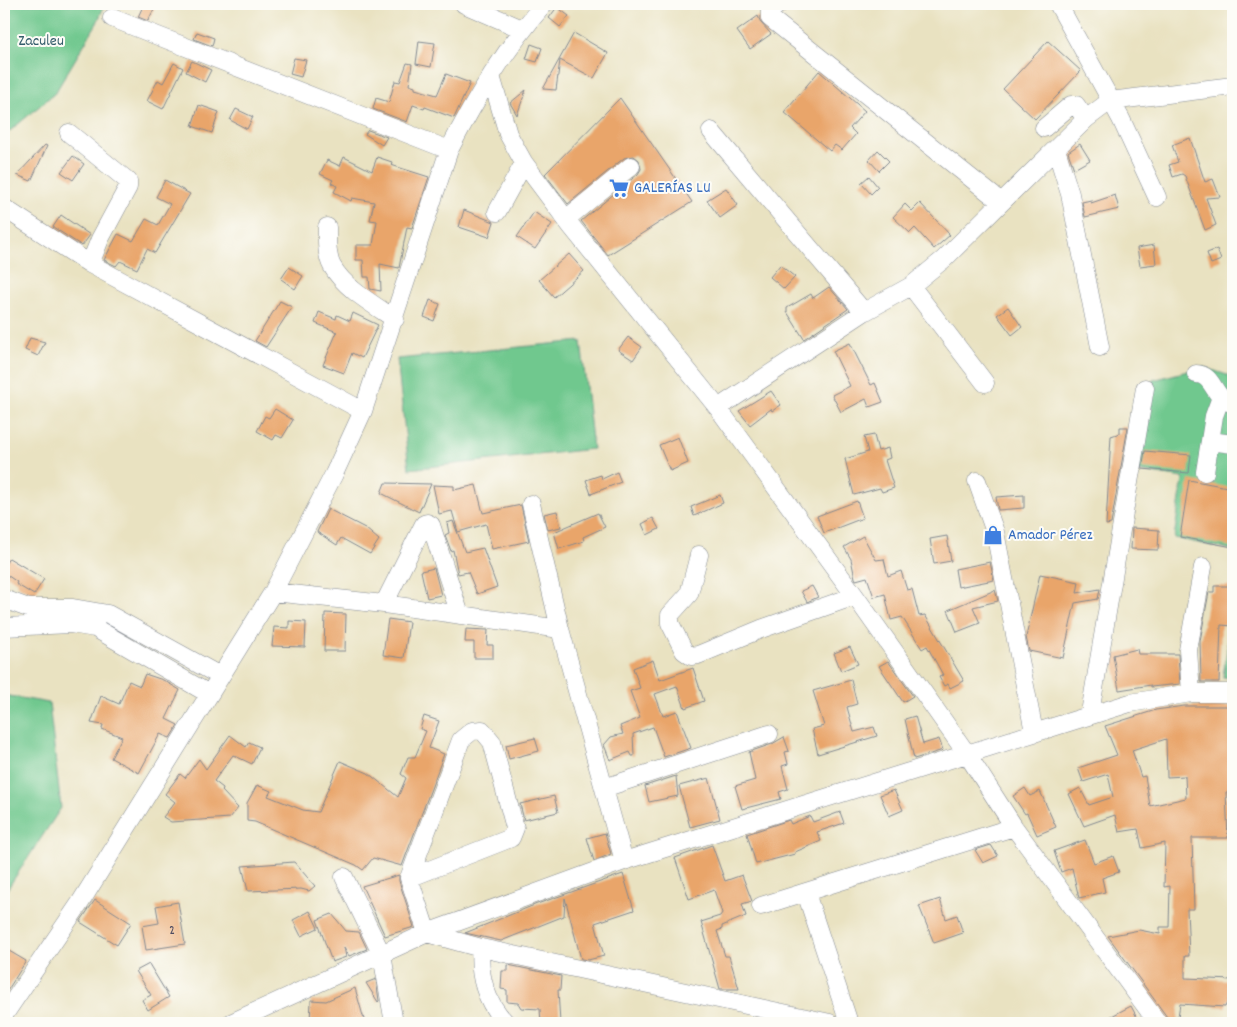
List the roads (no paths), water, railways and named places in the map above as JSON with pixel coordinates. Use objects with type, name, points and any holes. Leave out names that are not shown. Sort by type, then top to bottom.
[{"type":"street","points":[[464,4],[522,29]]},
{"type":"street","points":[[4,1015],[80,903],[273,592],[364,411],[449,150],[468,112],[503,54],[544,4]]},
{"type":"street","points":[[1058,4],[1121,119],[1157,197]]},
{"type":"street","points":[[775,11],[1001,202]]},
{"type":"street","points":[[112,18],[449,150]]},
{"type":"street","points":[[491,76],[508,134],[524,163],[566,219],[718,408],[967,754],[1014,827],[1158,1023]]},
{"type":"street","points":[[718,408],[864,312],[911,286],[944,259],[1086,120],[1110,101],[1233,86]]},
{"type":"street","points":[[1044,128],[1071,105],[1076,105],[1086,120]]},
{"type":"street","points":[[712,131],[864,312]]},
{"type":"street","points":[[69,133],[128,181],[128,187],[100,239],[90,264]]},
{"type":"street","points":[[1056,149],[1070,194],[1100,346]]},
{"type":"street","points":[[497,212],[524,163]]},
{"type":"street","points":[[566,219],[631,166]]},
{"type":"street","points":[[4,208],[90,264],[364,411]]},
{"type":"street","points":[[327,227],[328,252],[332,266],[345,282],[395,319]]},
{"type":"street","points":[[911,286],[985,383]]},
{"type":"street","points":[[1196,374],[1201,374],[1207,378],[1227,401],[1210,441],[1205,472]]},
{"type":"street","points":[[1090,713],[1145,388]]},
{"type":"street","points":[[1210,441],[1233,444]]},
{"type":"street","points":[[977,481],[995,532],[1034,732]]},
{"type":"street","points":[[531,504],[560,629],[624,861]]},
{"type":"street","points":[[384,604],[424,524],[427,523],[431,525],[460,615]]},
{"type":"street","points":[[699,555],[690,594],[670,615],[670,623],[684,651],[690,656],[698,655],[761,629],[855,596]]},
{"type":"street","points":[[1191,693],[1188,650],[1203,567]]},
{"type":"street","points":[[273,592],[384,604],[560,629]]},
{"type":"street","points":[[4,599],[28,608],[79,608],[108,614],[220,676]]},
{"type":"street","points":[[4,627],[88,625],[103,631],[209,694]]},
{"type":"street","points":[[231,1023],[427,933],[624,861],[967,754],[1090,713],[1130,702],[1191,693],[1233,693]]},
{"type":"street","points":[[409,878],[511,838],[514,835],[515,828],[492,742],[487,733],[482,730],[472,731],[462,740],[409,878],[427,933]]},
{"type":"street","points":[[604,788],[769,734]]},
{"type":"street","points":[[761,906],[1014,827]]},
{"type":"street","points":[[344,877],[382,955],[394,1023]]},
{"type":"street","points":[[806,893],[849,1023]]},
{"type":"street","points":[[427,933],[481,948],[830,1023]]},
{"type":"street","points":[[481,948],[480,964],[483,985],[499,1016],[506,1023]]},
{"type":"place","name":"GALERÍAS LU","points":[[619,188]]},
{"type":"place","name":"Amador Pérez","points":[[993,535]]},
{"type":"park label","name":"Zaculeu","points":[[41,41]]}]
